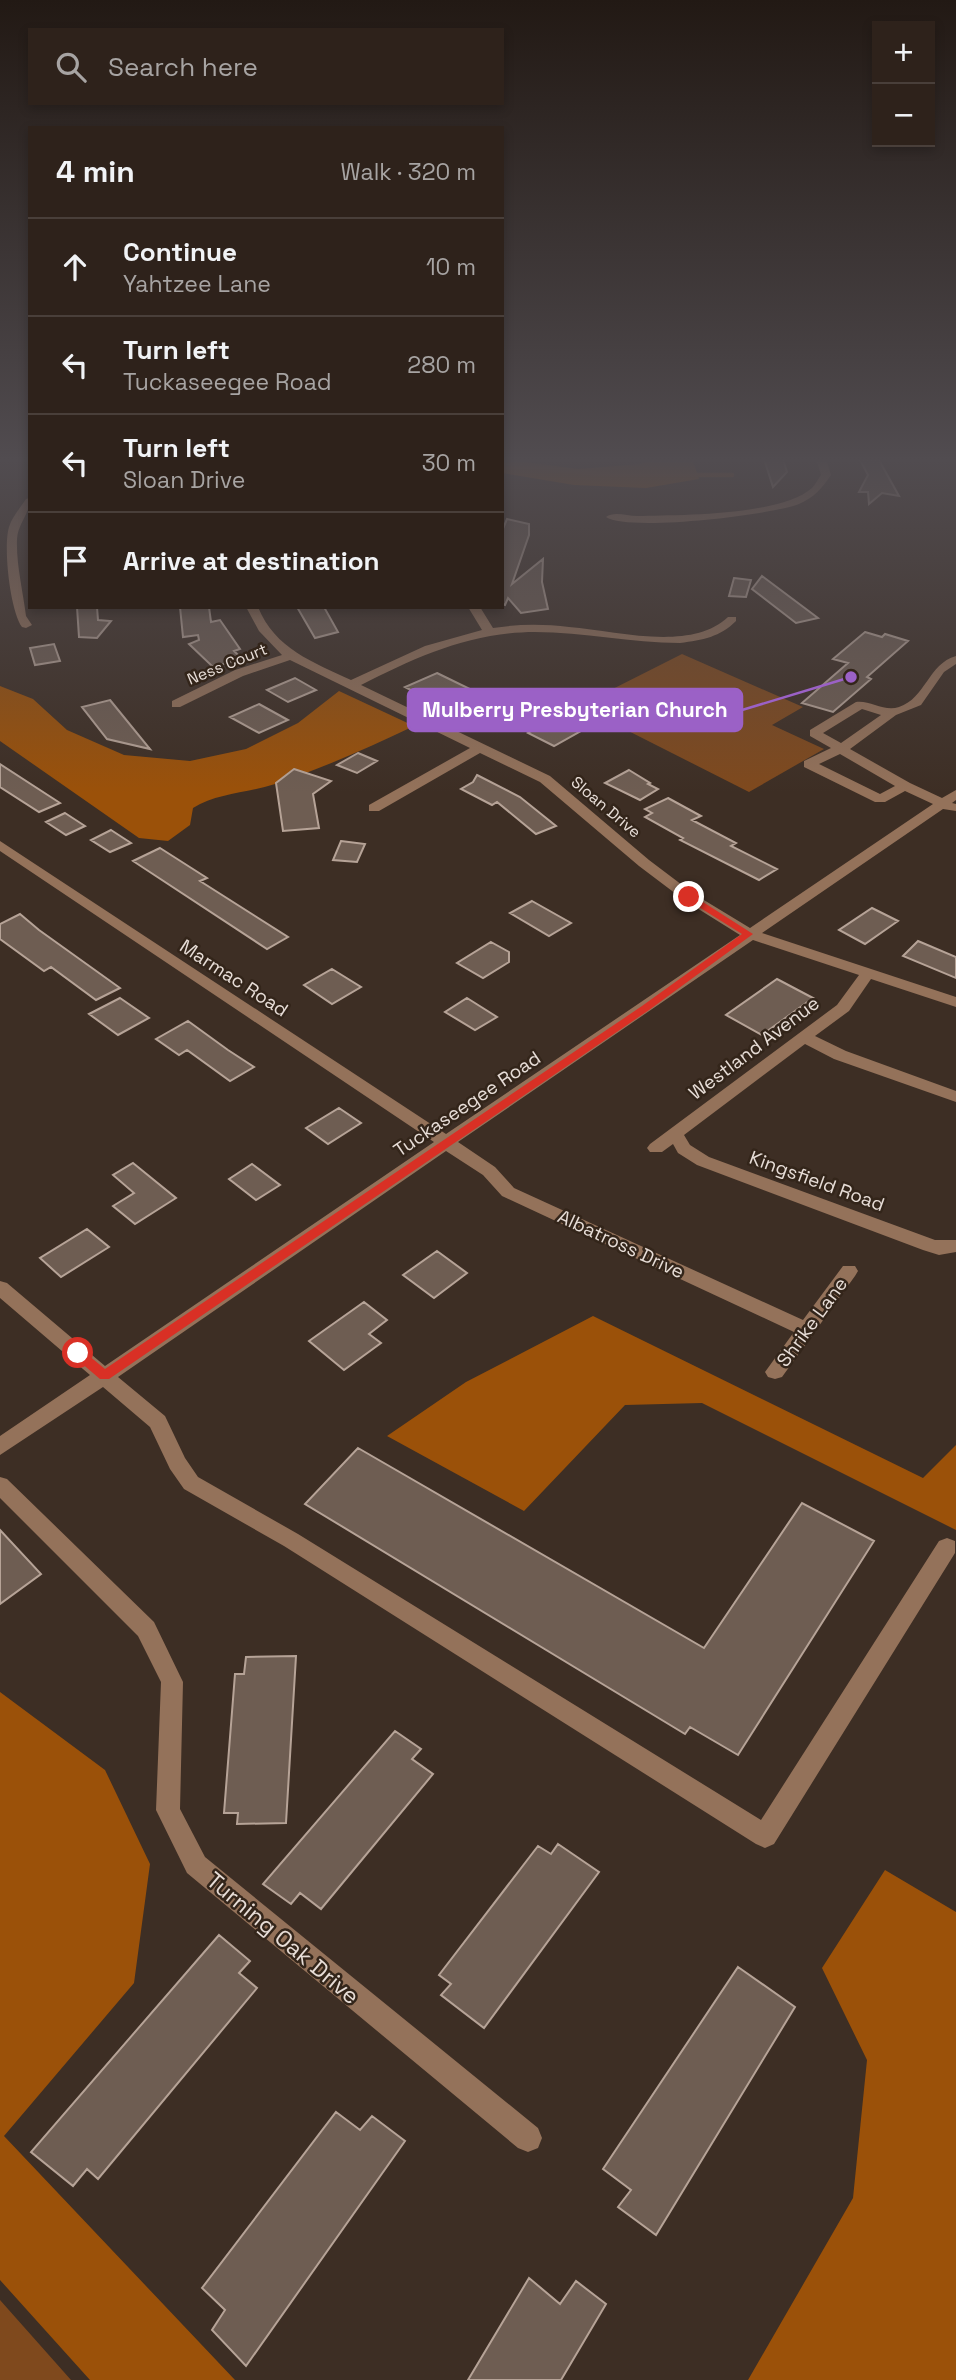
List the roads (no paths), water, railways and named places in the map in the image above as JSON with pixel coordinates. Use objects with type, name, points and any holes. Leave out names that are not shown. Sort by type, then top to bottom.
[{"type":"street","points":[[11,570],[20,615],[26,625]]},
{"type":"street","name":"Sloan Drive","points":[[253,609],[260,626],[291,656],[545,779],[671,883],[749,934],[956,1002]]},
{"type":"street","points":[[475,609],[489,631]]},
{"type":"street","points":[[349,686],[425,648],[489,631],[557,629],[626,637],[676,639],[718,632],[732,619]]},
{"type":"street","name":"Ness Court","points":[[176,704],[239,673],[291,656]]},
{"type":"street","points":[[905,786],[880,799],[809,764],[853,742],[891,713],[913,707],[926,695],[938,672],[949,661],[956,660]]},
{"type":"street","points":[[891,713],[860,705],[814,733],[905,786],[950,807]]},
{"type":"street","points":[[374,807],[481,747]]},
{"type":"street","name":"Tuckaseegee Road","points":[[0,1447],[447,1144],[749,934],[950,807],[956,794]]},
{"type":"street","name":"Marmac Road","points":[[0,845],[447,1144]]},
{"type":"street","name":"Westland Avenue","points":[[656,1148],[843,1008],[868,973]]},
{"type":"street","points":[[803,1037],[840,1055],[956,1097]]},
{"type":"street","name":"Kingsfield Road","points":[[676,1134],[684,1149],[703,1161],[929,1245],[939,1248],[956,1246]]},
{"type":"street","name":"Albatross Drive","points":[[447,1144],[489,1171],[508,1192],[806,1329]]},
{"type":"street","name":"Shrike Lane","points":[[775,1372],[849,1271]]},
{"type":"street","points":[[0,1288],[158,1422],[177,1463],[191,1483],[314,1555],[765,1836],[947,1547]]},
{"type":"street","name":"Turning Oak Drive","points":[[0,1485],[145,1629],[172,1682],[168,1810],[196,1865],[339,1985],[528,2137]]},
{"type":"place","name":"Mulberry Presbyterian Church","points":[[851,677]]}]
